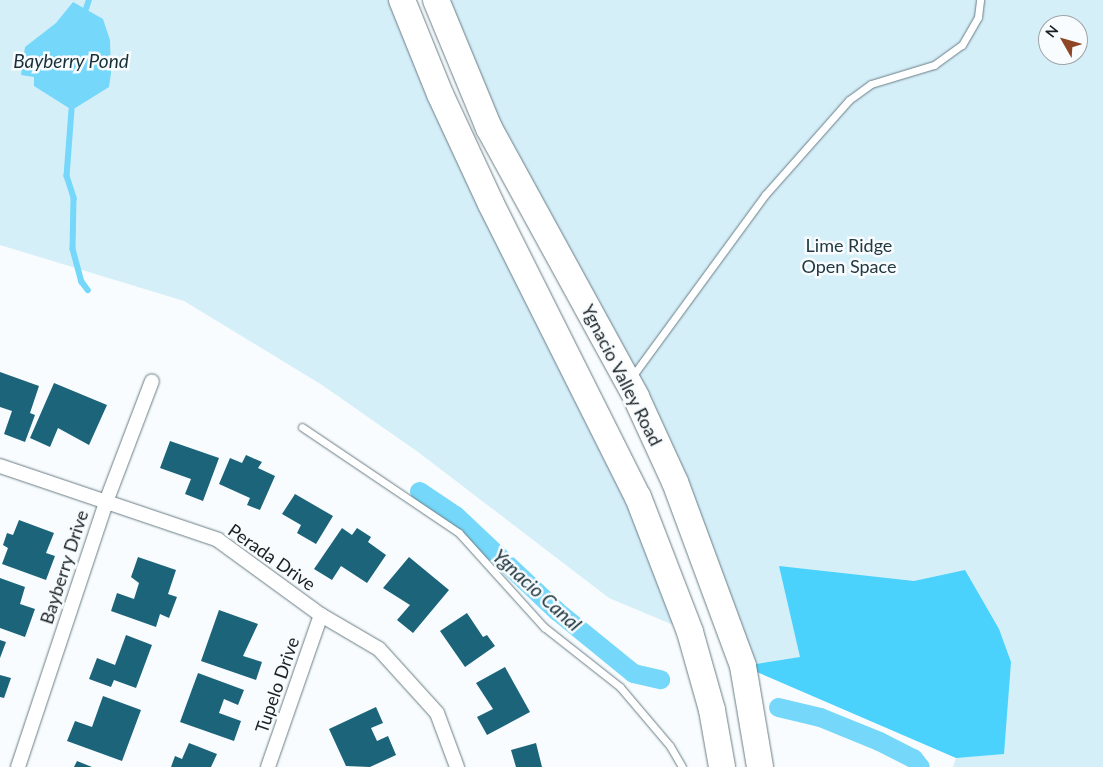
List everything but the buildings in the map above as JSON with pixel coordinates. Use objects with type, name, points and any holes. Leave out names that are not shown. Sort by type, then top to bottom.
[{"type":"highway","points":[[402,0],[440,94],[491,204],[638,497],[690,632],[712,710],[722,767]]},
{"type":"highway","name":"Ygnacio Valley Road","points":[[436,0],[489,128],[628,382],[675,482],[743,666],[760,767]]},
{"type":"street","name":"Bayberry Drive","points":[[18,767],[106,502],[152,381]]},
{"type":"street","name":"Perada Drive","points":[[0,466],[218,540],[321,615],[379,649],[437,713],[457,767]]},
{"type":"street","name":"Tupelo Drive","points":[[268,767],[321,615]]},
{"type":"lane","points":[[628,382],[765,195],[849,100],[872,84],[934,65],[962,46],[978,16],[980,0]]},
{"type":"lane","points":[[302,427],[459,533],[544,627],[620,687],[670,746],[682,767]]},
{"type":"green space","points":[[0,0],[402,0],[690,632],[609,598],[418,452],[322,385],[184,301],[0,245]]},
{"type":"green space","name":"Lime Ridge Open Space","points":[[436,0],[1103,0],[1103,767],[953,767],[998,629],[743,666],[711,577]]},
{"type":"shaded area","points":[[779,566],[914,581],[965,570],[999,629],[1011,662],[1004,754],[956,758],[743,666],[800,657]]},
{"type":"water","name":"Bayberry Pond","points":[[73,2],[103,19],[110,40],[111,73],[109,87],[72,110],[34,86],[34,77],[21,75],[25,47],[56,23]]},
{"type":"waterway","points":[[86,9],[89,0]]},
{"type":"waterway","points":[[72,110],[67,176],[74,198],[73,249],[82,282],[88,290]]},
{"type":"waterway","name":"Ygnacio Canal","points":[[419,491],[455,515],[557,611],[633,673],[660,679]]},
{"type":"waterway","name":"Ygnacio Canal","points":[[778,707],[820,717],[879,741],[913,758],[920,767]]}]
